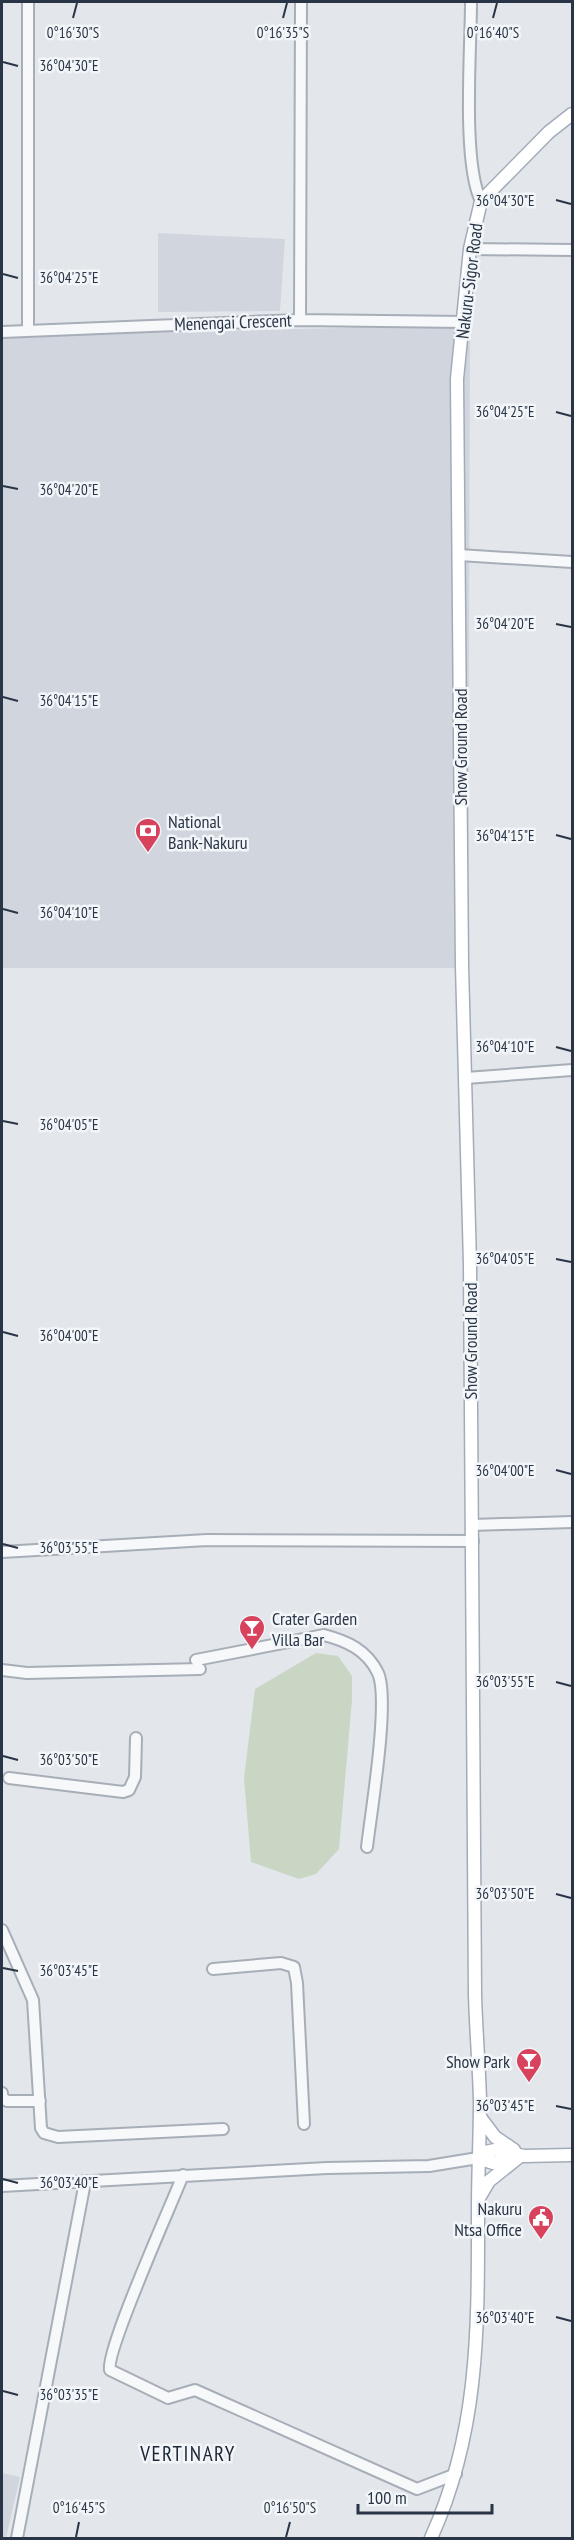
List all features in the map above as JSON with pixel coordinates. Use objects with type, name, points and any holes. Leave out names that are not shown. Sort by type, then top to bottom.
[{"type":"main road","name":"Nakuru-Sigor Road","points":[[457,379],[470,249],[481,201],[549,132],[573,114]]},
{"type":"main road","name":"Show Ground Road","points":[[430,2538],[456,2474],[476,2367],[479,2115],[474,1940],[473,1541],[462,947],[457,379]]},
{"type":"main road","points":[[479,2115],[495,2137],[521,2156]]},
{"type":"main road","points":[[478,2158],[485,2152],[495,2150],[521,2156],[573,2155]]},
{"type":"main road","points":[[478,2200],[489,2181],[521,2156]]},
{"type":"street","points":[[27,2],[28,331]]},
{"type":"street","points":[[300,320],[301,2]]},
{"type":"street","points":[[471,2],[471,152],[474,179],[481,201]]},
{"type":"street","points":[[470,249],[573,250]]},
{"type":"street","name":"Menengai Crescent","points":[[2,332],[300,320],[464,322]]},
{"type":"street","points":[[459,555],[573,562]]},
{"type":"street","points":[[466,1078],[573,1070]]},
{"type":"street","points":[[472,1525],[573,1522]]},
{"type":"street","points":[[2,1552],[207,1540],[473,1541]]},
{"type":"street","points":[[2,1670],[27,1673],[198,1664],[324,1635],[343,1640],[360,1650],[371,1661],[379,1675],[382,1714],[366,1846]]},
{"type":"street","points":[[9,1778],[123,1792],[129,1790],[135,1778],[136,1738]]},
{"type":"street","points":[[2,1930],[33,2000],[41,2128],[49,2136],[223,2129]]},
{"type":"street","points":[[213,1969],[281,1963],[294,1967],[297,1983],[304,2124]]},
{"type":"street","points":[[2,2081],[2,2097],[7,2101],[40,2101]]},
{"type":"street","points":[[2,2186],[183,2175],[429,2166],[478,2158]]},
{"type":"street","points":[[183,2175],[120,2329],[108,2362],[110,2370],[168,2398],[195,2390],[417,2489],[456,2474]]},
{"type":"street","points":[[17,2538],[85,2182]]},
{"type":"shaded area","points":[[158,233],[285,239],[280,311],[158,312]]},
{"type":"shaded area","points":[[470,325],[468,968],[2,968],[2,336]]},
{"type":"shaded area","points":[[2,2473],[20,2477],[6,2538],[2,2538]]},
{"type":"green space","points":[[316,1653],[338,1656],[352,1676],[352,1700],[339,1849],[316,1874],[299,1879],[251,1862],[244,1778],[255,1689]]},
{"type":"place","name":"National Bank-Nakuru","points":[[148,854]]},
{"type":"place","name":"Crater Garden Villa Bar","points":[[252,1651]]},
{"type":"place","name":"Show Park","points":[[529,2084]]},
{"type":"place","name":"Nakuru Ntsa Office","points":[[541,2241]]},
{"type":"district","name":"VERTINARY","points":[[188,2453]]}]
